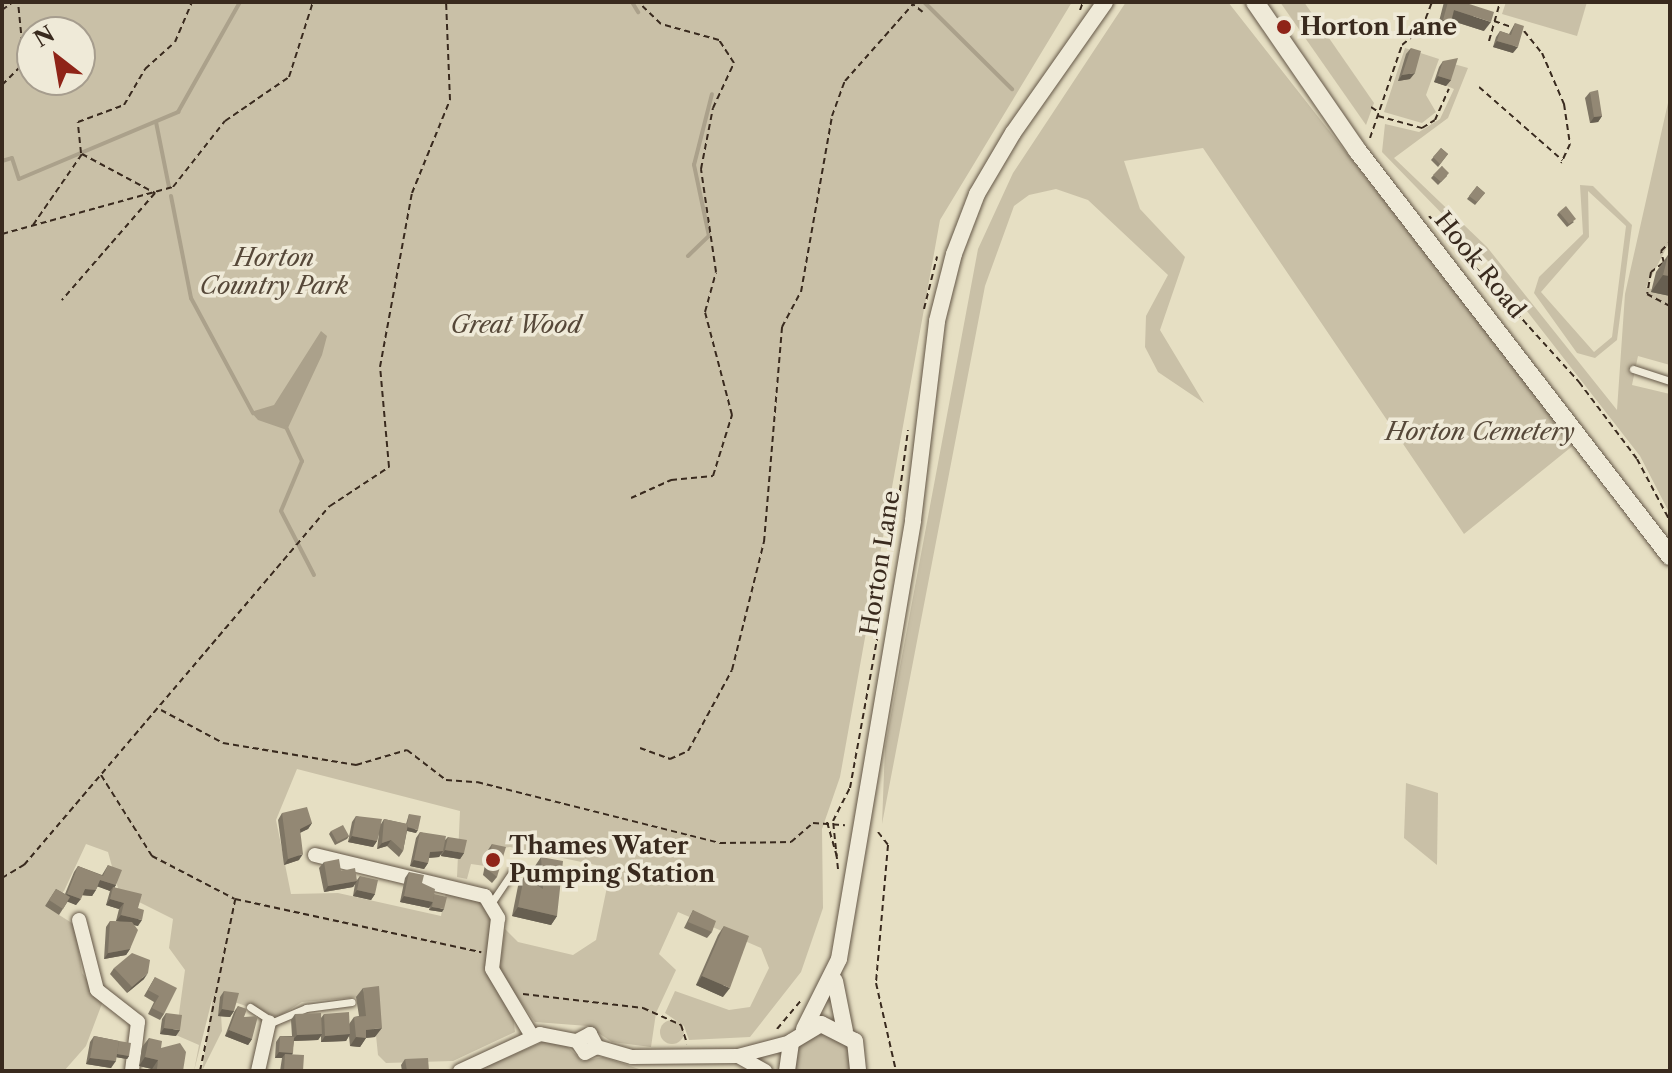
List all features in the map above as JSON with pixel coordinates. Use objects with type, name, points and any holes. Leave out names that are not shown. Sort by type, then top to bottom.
[{"type":"main road","name":"Hook Road","points":[[1255,2],[1363,141],[1670,556]]},
{"type":"street","name":"Horton Lane","points":[[858,1071],[860,1054],[845,1031],[835,981],[913,520],[937,321],[954,254],[977,194],[1013,133],[1105,2]]},
{"type":"street","points":[[315,855],[467,886],[492,902],[498,918],[490,954],[493,973],[515,998],[532,1036]]},
{"type":"street","points":[[79,920],[89,977],[139,1025],[132,1071]]},
{"type":"street","name":"Horton Lane","points":[[791,1042],[804,1029],[835,981]]},
{"type":"street","points":[[258,1071],[269,1022]]},
{"type":"street","points":[[804,1029],[829,1024],[845,1031]]},
{"type":"street","points":[[460,1071],[532,1036],[577,1041],[585,1053],[597,1047],[649,1064],[738,1056],[791,1042],[787,1071]]},
{"type":"street","points":[[738,1056],[765,1071]]},
{"type":"lane","points":[[1633,369],[1670,381]]},
{"type":"lane","points":[[492,902],[514,869]]},
{"type":"lane","points":[[250,1007],[269,1022],[352,1002]]},
{"type":"path","points":[[2,10],[16,2],[25,58],[2,85]]},
{"type":"path","points":[[33,225],[82,154],[78,122],[124,105],[145,69],[179,38],[192,2]]},
{"type":"path","points":[[2,234],[175,185],[233,113],[289,77],[313,2]]},
{"type":"path","points":[[2,878],[18,872],[330,506],[392,463],[378,399],[380,367],[412,193],[450,100],[446,2]]},
{"type":"path","points":[[631,498],[671,480],[713,476],[732,415],[705,312],[716,272],[701,169],[713,108],[734,63],[719,40],[661,24],[638,2]]},
{"type":"path","points":[[1363,141],[1376,116],[1402,45],[1424,25],[1432,2]]},
{"type":"path","points":[[1489,41],[1500,2]]},
{"type":"path","points":[[640,748],[673,760],[688,751],[732,670],[764,542],[782,327],[801,292],[832,116],[845,81],[913,3],[923,12]]},
{"type":"path","points":[[1479,87],[1562,162],[1570,132],[1550,68],[1529,34],[1494,21]]},
{"type":"path","points":[[1376,116],[1422,128],[1435,120],[1449,89]]},
{"type":"path","points":[[1371,107],[1378,111]]},
{"type":"path","points":[[82,154],[155,193]]},
{"type":"path","points":[[62,300],[155,193]]},
{"type":"path","name":"Hook Road","points":[[1427,214],[1579,382],[1637,459],[1670,521]]},
{"type":"path","points":[[1670,242],[1661,250],[1663,263],[1651,282],[1648,295],[1670,306]]},
{"type":"path","points":[[1663,263],[1670,265]]},
{"type":"path","points":[[160,709],[223,743],[356,765],[407,750],[446,780],[477,782],[720,843],[791,842],[827,821],[850,828]]},
{"type":"path","points":[[101,775],[152,856],[235,899],[490,954]]},
{"type":"path","points":[[827,821],[838,857]]},
{"type":"path","points":[[833,821],[838,857],[837,878]]},
{"type":"path","points":[[875,831],[888,845],[876,983],[896,1071]]},
{"type":"path","points":[[200,1071],[235,899]]},
{"type":"path","points":[[515,998],[539,990],[643,1008],[681,1025],[687,1045]]},
{"type":"path","points":[[771,1035],[805,994]]},
{"type":"green space","points":[[2,2],[1072,2],[940,220],[840,777],[822,829],[823,908],[801,972],[750,1037],[689,1040],[684,1026],[665,1013],[675,991],[729,1010],[750,1007],[769,968],[761,948],[678,912],[659,954],[676,970],[656,1013],[651,1047],[612,1042],[588,1026],[535,1022],[499,972],[505,929],[518,942],[573,955],[596,940],[607,887],[596,865],[510,847],[488,850],[485,866],[471,864],[467,879],[457,877],[460,811],[297,769],[276,820],[291,894],[338,893],[441,916],[447,888],[475,895],[492,916],[486,967],[512,1007],[515,1032],[453,1061],[386,1063],[378,1055],[372,996],[302,1002],[278,1017],[220,997],[222,1031],[202,1071],[213,996],[194,1071],[199,1045],[176,1035],[185,970],[169,948],[173,919],[119,892],[108,852],[86,844],[64,891],[45,906],[75,925],[82,973],[103,1001],[86,1046],[64,1071],[2,1071]]},
{"type":"green space","name":"Horton Cemetery","points":[[1126,2],[1228,2],[1575,444],[1464,534],[1203,148],[1124,161],[1140,209],[1185,257],[1160,330],[1204,403],[1158,372],[1145,347],[1146,316],[1168,275],[1088,200],[1056,189],[1029,195],[1014,206],[985,286],[882,824],[885,747],[978,249],[1013,173]]},
{"type":"green space","points":[[1280,2],[1304,2],[1374,103],[1366,125]]},
{"type":"green space","points":[[1506,2],[1587,2],[1577,36],[1502,14]]},
{"type":"green space","points":[[1405,48],[1439,59],[1426,95],[1436,112],[1422,123],[1384,112]]},
{"type":"green space","points":[[1454,64],[1468,68],[1448,118],[1394,158],[1487,247],[1617,410],[1625,294],[1670,94],[1670,241],[1646,287],[1670,296],[1670,365],[1638,356],[1632,385],[1670,394],[1670,514],[1640,456],[1488,261],[1382,152],[1385,124],[1419,132],[1440,119],[1454,89],[1447,86]]},
{"type":"green space","points":[[1580,185],[1593,186],[1632,225],[1617,340],[1595,358],[1577,353],[1534,293],[1539,277],[1583,234]],"holes":[[[1588,191],[1626,226],[1612,337],[1594,352],[1541,292],[1589,237]]]},
{"type":"green space","points":[[1406,783],[1438,793],[1437,865],[1404,838]]},
{"type":"green space","points":[[667,1020],[677,1020],[684,1027],[684,1037],[677,1044],[667,1044],[660,1037],[660,1027]]},
{"type":"green space","points":[[822,1030],[851,1047],[852,1071],[793,1071],[794,1047]]},
{"type":"green space","points":[[545,1041],[566,1045],[582,1061],[603,1057],[645,1071],[476,1071]]},
{"type":"shaded area","points":[[321,331],[327,336],[322,355],[287,430],[258,420],[251,412],[274,405]]},
{"type":"building","points":[[1448,2],[1463,2],[1494,12],[1491,22],[1454,10],[1451,22],[1443,20]]},
{"type":"building","points":[[1515,23],[1524,26],[1518,47],[1497,41],[1500,31],[1511,35]]},
{"type":"building","points":[[1411,48],[1421,51],[1415,73],[1402,75]]},
{"type":"building","points":[[1458,58],[1451,80],[1438,76],[1443,61]]},
{"type":"building","points":[[1598,90],[1602,116],[1594,117],[1590,92]]},
{"type":"building","points":[[1441,148],[1448,154],[1440,164],[1433,157]]},
{"type":"building","points":[[1442,166],[1449,173],[1441,182],[1433,175]]},
{"type":"building","points":[[1477,186],[1485,193],[1477,202],[1469,196]]},
{"type":"building","points":[[1566,206],[1576,219],[1569,224],[1559,212]]},
{"type":"building","points":[[1670,255],[1670,276],[1663,275]]},
{"type":"building","points":[[307,807],[312,823],[300,829],[303,854],[288,859],[282,813]]},
{"type":"building","points":[[409,814],[421,816],[418,830],[408,827]]},
{"type":"building","points":[[356,816],[382,819],[377,841],[352,836]]},
{"type":"building","points":[[384,819],[408,824],[403,851],[391,840],[382,843]]},
{"type":"building","points":[[343,825],[349,836],[337,842],[331,831]]},
{"type":"building","points":[[420,832],[446,836],[443,851],[430,852],[428,863],[414,860]]},
{"type":"building","points":[[448,837],[467,840],[464,853],[445,850]]},
{"type":"building","name":"Thames Water Pumping Station","points":[[492,844],[506,847],[497,877],[487,869]]},
{"type":"building","points":[[541,857],[563,861],[557,916],[518,907],[524,877],[543,889]]},
{"type":"building","points":[[339,859],[341,871],[355,868],[357,881],[328,886],[324,862]]},
{"type":"building","points":[[108,865],[122,870],[116,885],[100,880],[96,890],[85,889],[81,899],[67,894],[78,866],[103,876]]},
{"type":"building","points":[[409,872],[424,875],[422,883],[435,889],[433,902],[404,896]]},
{"type":"building","points":[[360,876],[378,880],[375,894],[357,890]]},
{"type":"building","points":[[113,887],[142,894],[138,908],[144,910],[142,920],[121,915],[124,903],[110,899]]},
{"type":"building","points":[[56,889],[70,897],[63,909],[49,900]]},
{"type":"building","points":[[434,894],[447,897],[444,909],[432,907]]},
{"type":"building","points":[[693,910],[716,921],[712,932],[688,922]]},
{"type":"building","points":[[110,921],[132,922],[138,930],[130,949],[108,953]]},
{"type":"building","points":[[724,926],[749,936],[730,988],[702,976]]},
{"type":"building","points":[[132,953],[150,960],[148,973],[132,987],[114,968]]},
{"type":"building","points":[[155,977],[177,988],[164,1014],[152,1008],[159,996],[148,990]]},
{"type":"building","points":[[379,986],[382,1028],[366,1030],[366,1038],[356,1037],[354,1017],[366,1016],[363,988]]},
{"type":"building","points":[[224,991],[239,993],[234,1011],[222,1009]]},
{"type":"building","points":[[238,1006],[247,1009],[244,1017],[258,1016],[252,1039],[229,1030]]},
{"type":"building","points":[[349,1012],[350,1034],[325,1036],[324,1014]]},
{"type":"building","points":[[166,1013],[182,1015],[180,1030],[164,1028]]},
{"type":"building","points":[[321,1013],[322,1034],[297,1035],[295,1014]]},
{"type":"building","points":[[94,1036],[119,1041],[116,1061],[90,1058]]},
{"type":"building","points":[[280,1036],[294,1037],[293,1053],[279,1052]]},
{"type":"building","points":[[149,1038],[162,1041],[161,1048],[180,1043],[186,1052],[183,1071],[157,1069],[158,1060],[145,1057]]},
{"type":"building","points":[[119,1041],[131,1043],[129,1056],[117,1054]]},
{"type":"building","points":[[285,1054],[304,1055],[303,1071],[284,1071]]},
{"type":"building","points":[[428,1058],[429,1071],[407,1071],[405,1059]]},
{"type":"waterway","points":[[2,161],[12,158],[19,179],[178,112],[240,2]]},
{"type":"waterway","points":[[632,2],[638,12]]},
{"type":"waterway","points":[[924,2],[1012,89]]},
{"type":"waterway","points":[[688,256],[709,236],[694,165],[712,94]]},
{"type":"waterway","points":[[156,122],[169,187]]},
{"type":"waterway","points":[[171,196],[191,298],[253,413]]},
{"type":"waterway","points":[[286,427],[302,461],[281,511],[314,575]]},
{"type":"place","name":"Horton Lane","points":[[1284,27]]},
{"type":"place","name":"Thames Water Pumping Station","points":[[493,860]]},
{"type":"park label","name":"Horton Country Park","points":[[274,272]]},
{"type":"park label","name":"Great Wood","points":[[516,325]]}]
